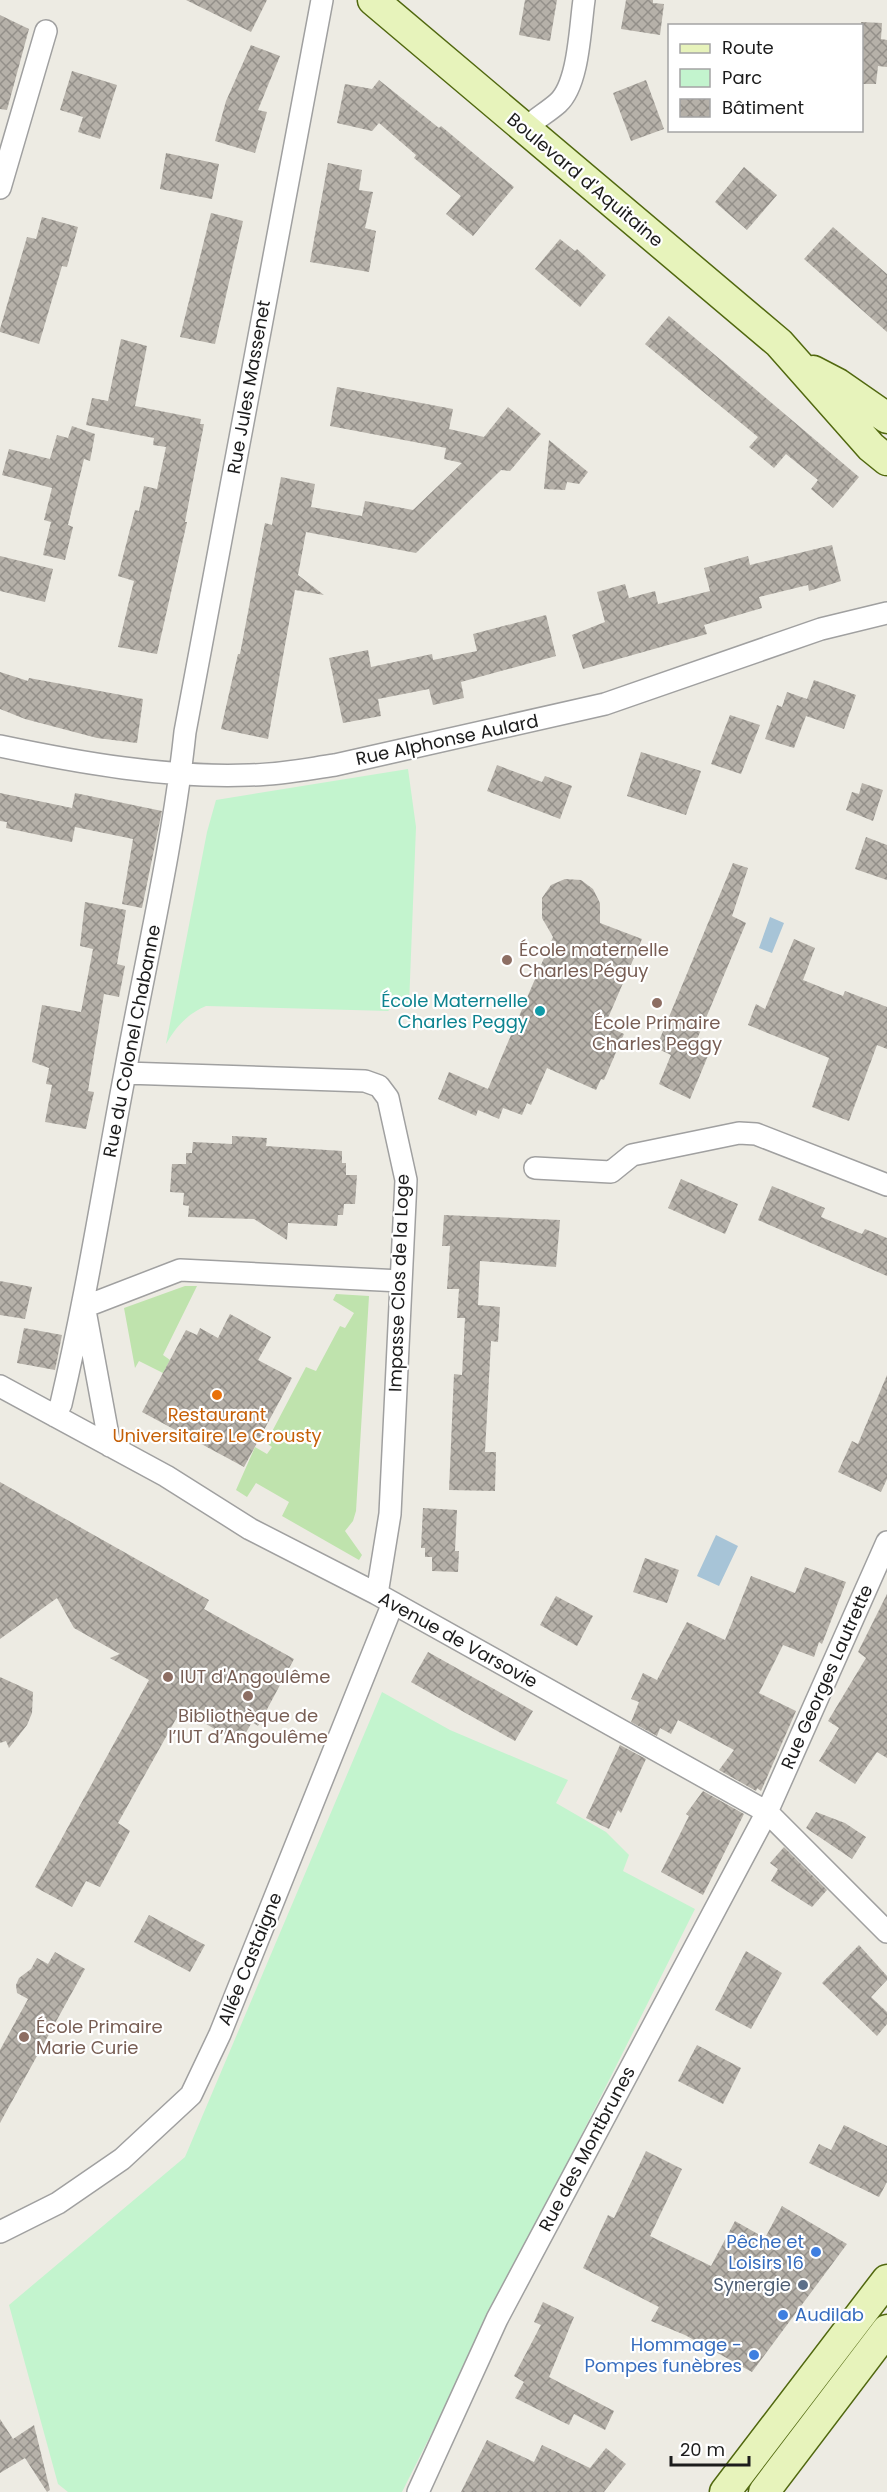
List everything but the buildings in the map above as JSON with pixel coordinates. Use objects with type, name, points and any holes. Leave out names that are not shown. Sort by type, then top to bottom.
[{"type":"main road","name":"Boulevard d'Aquitaine","points":[[373,0],[779,343],[871,447],[887,460]]},
{"type":"main road","name":"Boulevard d'Aquitaine","points":[[795,362],[838,384],[887,418]]},
{"type":"main road","points":[[725,2492],[887,2280]]},
{"type":"main road","points":[[764,2492],[887,2330]]},
{"type":"street","name":"Rue Jules Massenet","points":[[181,774],[192,697],[322,0]]},
{"type":"street","points":[[525,129],[559,103],[567,91],[574,73],[584,0]]},
{"type":"street","points":[[0,188],[46,31]]},
{"type":"street","name":"Rue Alphonse Aulard","points":[[0,746],[181,774],[250,776],[290,772],[477,734],[605,704],[821,629],[885,615]]},
{"type":"street","name":"Rue du Colonel Chabanne","points":[[56,1416],[61,1404],[84,1307],[125,1073],[176,812],[181,774]]},
{"type":"street","name":"Impasse Clos de la Loge","points":[[125,1073],[365,1081],[380,1086],[388,1098],[406,1180],[385,1598]]},
{"type":"street","points":[[535,1168],[612,1172],[632,1155],[739,1133],[756,1134],[887,1185]]},
{"type":"street","points":[[84,1307],[180,1270],[401,1281]]},
{"type":"street","name":"Rue du Colonel Chabanne","points":[[84,1307],[110,1446]]},
{"type":"street","name":"Avenue de Varsovie","points":[[0,1386],[166,1476],[250,1529],[385,1598],[767,1812],[887,1932]]},
{"type":"street","name":"Rue Georges Lautrette","points":[[767,1812],[887,1542]]},
{"type":"street","name":"Allée Castaigne","points":[[0,2232],[58,2203],[122,2159],[191,2095],[220,2034],[385,1598]]},
{"type":"street","name":"Rue des Montbrunes","points":[[418,2492],[497,2319],[767,1812]]},
{"type":"green space","points":[[408,769],[416,827],[409,1005],[395,1005],[388,1011],[206,1006],[183,1022],[166,1044],[207,832],[216,800]]},
{"type":"green space","points":[[185,1286],[197,1286],[163,1355],[170,1360],[163,1373],[139,1361],[135,1368],[124,1308]]},
{"type":"green space","points":[[336,1294],[369,1296],[356,1511],[353,1521],[345,1531],[362,1555],[359,1560],[282,1516],[289,1502],[256,1483],[247,1497],[236,1490],[255,1447],[267,1454],[272,1447],[266,1443],[306,1367],[316,1371],[340,1326],[345,1328],[354,1313],[333,1300]]},
{"type":"green space","points":[[382,1692],[450,1730],[568,1780],[556,1803],[606,1832],[629,1855],[623,1871],[695,1909],[402,2492],[68,2492],[58,2484],[9,2305],[185,2157]]},
{"type":"water","points":[[770,917],[784,923],[772,953],[759,948]]},
{"type":"water","points":[[716,1535],[738,1546],[719,1586],[697,1576]]},
{"type":"place","name":"École maternelle Charles Péguy","points":[[507,960]]},
{"type":"place","name":"École Primaire Charles Peggy","points":[[657,1003]]},
{"type":"place","name":"École Maternelle Charles Peggy","points":[[540,1011]]},
{"type":"place","name":"Restaurant Universitaire Le Crousty","points":[[217,1395]]},
{"type":"place","name":"IUT d'Angoulême","points":[[168,1677]]},
{"type":"place","name":"Bibliothèque de l’IUT d’Angoulême","points":[[248,1696]]},
{"type":"place","name":"École Primaire Marie Curie","points":[[24,2037]]},
{"type":"place","name":"Pêche et Loisirs 16","points":[[816,2252]]},
{"type":"place","name":"Synergie","points":[[803,2285]]},
{"type":"place","name":"Audilab","points":[[783,2315]]},
{"type":"place","name":"Hommage - Pompes funèbres","points":[[754,2355]]}]
